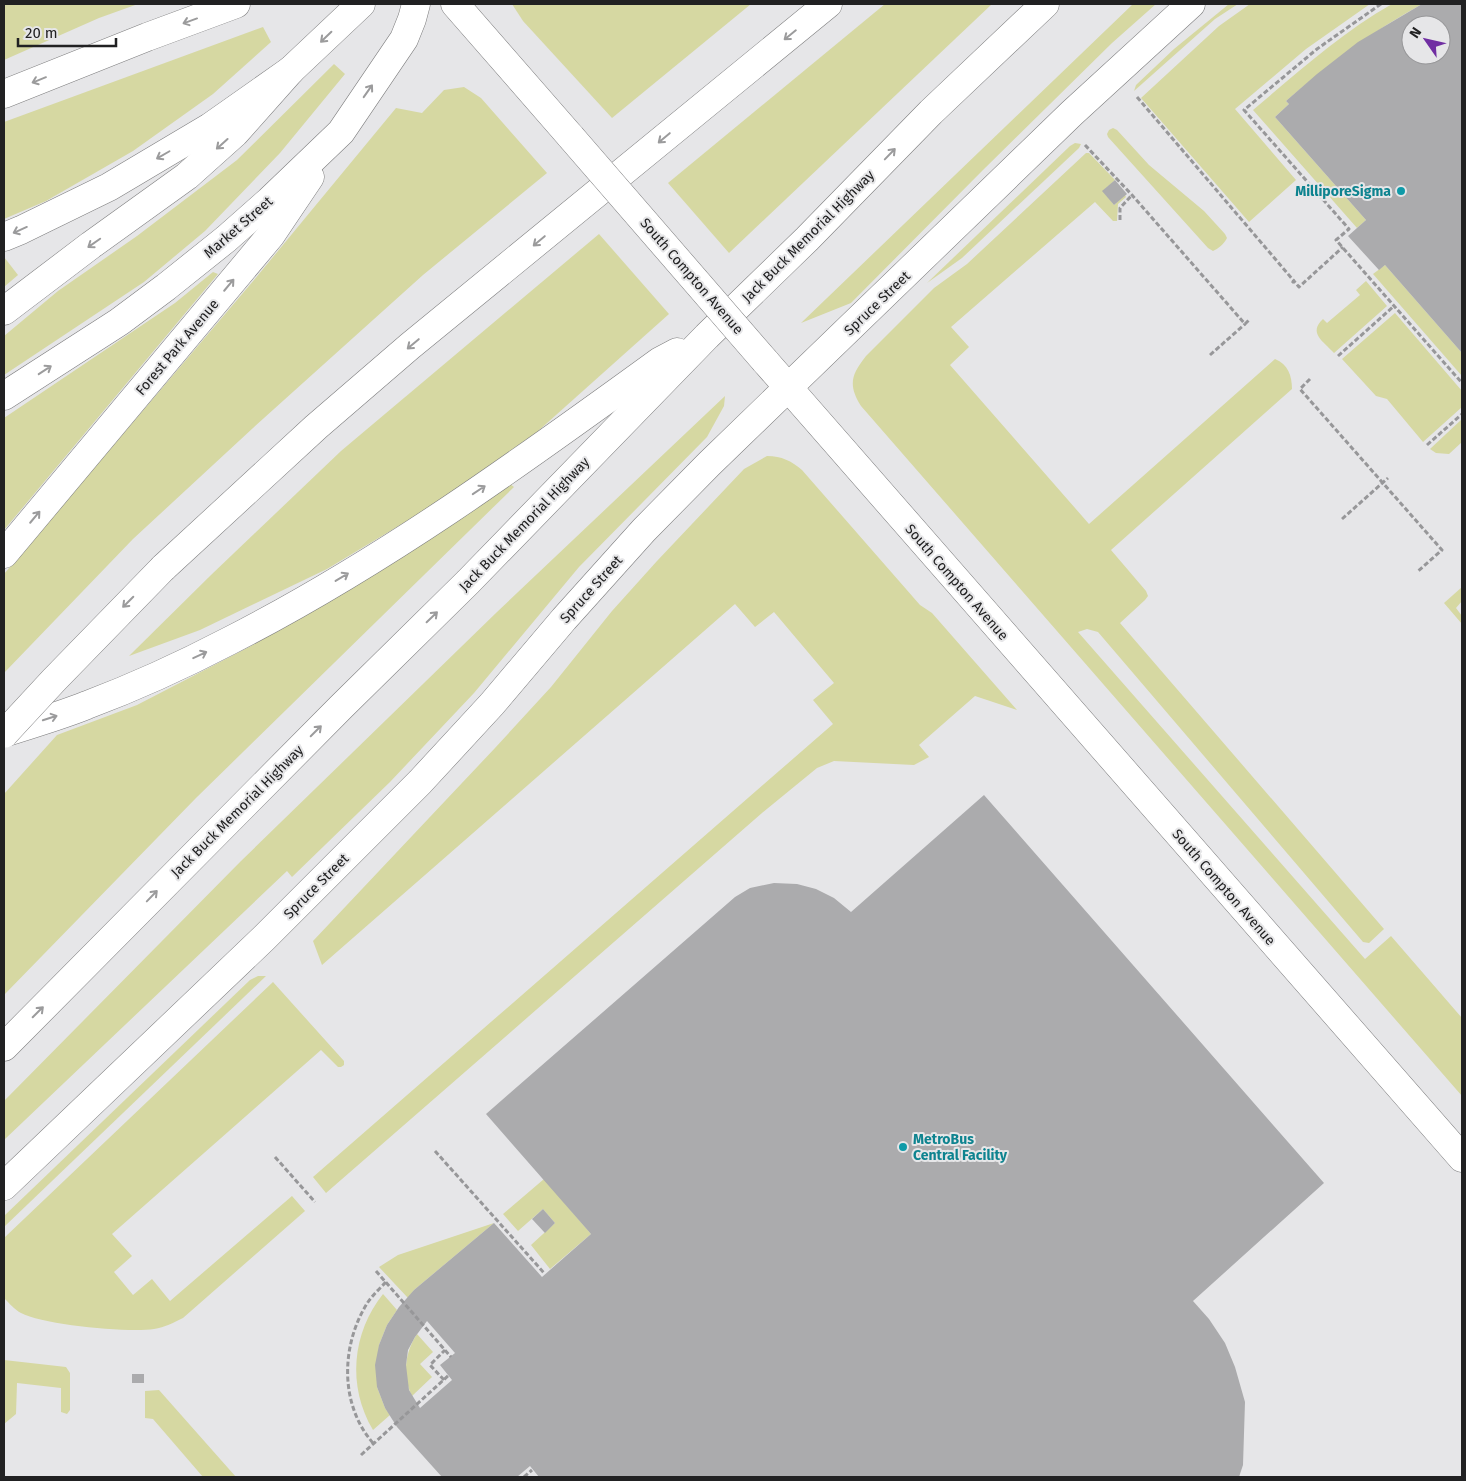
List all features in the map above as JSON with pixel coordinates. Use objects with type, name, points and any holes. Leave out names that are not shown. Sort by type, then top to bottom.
[{"type":"main road","points":[[4,94],[236,4]]},
{"type":"main road","points":[[4,311],[187,176],[235,132],[292,70],[361,4]]},
{"type":"main road","name":"Market Street","points":[[4,396],[119,322],[166,287],[269,201],[341,132],[404,39],[416,4]]},
{"type":"main road","name":"South Compton Avenue","points":[[455,4],[1462,1158]]},
{"type":"main road","points":[[4,734],[67,666],[163,568],[316,426],[828,4]]},
{"type":"main road","name":"Jack Buck Memorial Highway","points":[[4,1047],[340,707],[468,582],[707,336],[807,239],[932,112],[1045,4]]},
{"type":"main road","name":"Spruce Street","points":[[4,1186],[264,938],[420,782],[492,704],[564,619],[644,530],[709,464],[789,389],[1072,113],[1145,44],[1191,4]]},
{"type":"main road","points":[[4,237],[108,187],[210,127],[292,70]]},
{"type":"main road","name":"Forest Park Avenue","points":[[4,554],[271,234],[341,132]]},
{"type":"main road","points":[[4,734],[87,706],[160,674],[229,641],[295,605],[443,514],[513,468],[660,361],[707,336]]},
{"type":"path","points":[[1381,4],[1317,49],[1244,110],[1349,229],[1336,240],[1462,383]]},
{"type":"path","points":[[1137,97],[1299,287],[1343,248]]},
{"type":"path","points":[[1086,145],[1245,324]]},
{"type":"path","points":[[1120,220],[1120,208],[1132,195]]},
{"type":"path","points":[[1338,356],[1394,306]]},
{"type":"path","points":[[1210,355],[1250,319]]},
{"type":"path","points":[[1310,379],[1300,389],[1442,550],[1417,572]]},
{"type":"path","points":[[1427,445],[1462,414]]},
{"type":"path","points":[[1342,519],[1388,478]]},
{"type":"path","points":[[435,1151],[545,1274]]},
{"type":"path","points":[[275,1157],[316,1202]]},
{"type":"path","points":[[376,1270],[451,1357]]},
{"type":"path","points":[[373,1443],[365,1434],[356,1417],[351,1399],[348,1380],[349,1348],[354,1331],[368,1301],[386,1282]]},
{"type":"path","points":[[444,1380],[430,1365],[445,1350]]},
{"type":"path","points":[[361,1454],[449,1375]]},
{"type":"path","points":[[524,1477],[532,1470]]},
{"type":"green space","points":[[4,4],[138,4],[99,18],[4,60]]},
{"type":"green space","points":[[512,4],[751,4],[612,118],[523,21]]},
{"type":"green space","points":[[885,4],[992,4],[729,253],[668,183]]},
{"type":"green space","points":[[1133,4],[1156,4],[1112,43],[851,303],[801,323]]},
{"type":"green space","points":[[1229,4],[1238,4],[1215,19],[1134,91],[1136,85],[1174,49]]},
{"type":"green space","points":[[1250,4],[1370,4],[1306,49],[1235,109],[1296,180],[1249,222],[1141,98],[1219,26]]},
{"type":"green space","points":[[1392,4],[1422,4],[1401,15],[1335,61],[1286,101],[1289,104],[1275,117],[1366,220],[1357,228],[1253,110],[1337,41]]},
{"type":"green space","points":[[263,27],[271,42],[213,94],[133,151],[46,201],[4,219],[4,122]]},
{"type":"green space","points":[[334,64],[345,74],[280,153],[205,231],[144,282],[4,375],[4,336],[58,291],[137,236],[237,160]]},
{"type":"green space","points":[[464,87],[481,98],[547,173],[423,275],[253,428],[133,539],[4,673],[4,574],[254,280],[396,108],[422,113],[444,90]]},
{"type":"green space","points":[[1113,128],[1149,165],[1204,211],[1227,238],[1221,246],[1213,251],[1208,248],[1108,137],[1109,130]]},
{"type":"green space","points":[[1075,143],[1081,144],[1079,148],[962,258],[927,283],[1070,146]]},
{"type":"green space","points":[[1086,153],[1089,153],[1115,180],[1103,191],[1114,205],[1125,195],[1126,197],[1118,204],[1117,221],[1113,221],[1095,202],[951,327],[969,347],[950,365],[1089,524],[1275,359],[1286,367],[1290,375],[1292,389],[1111,550],[1146,591],[1148,596],[1120,623],[1384,929],[1369,943],[1363,942],[1098,632],[1087,629],[1078,632],[1365,959],[1391,936],[1462,1018],[1462,1096],[861,406],[854,392],[854,375],[866,356],[934,288],[967,264]]},
{"type":"green space","points":[[599,234],[669,314],[537,432],[435,504],[327,569],[200,630],[129,656],[341,451]]},
{"type":"green space","points":[[4,257],[18,275],[4,287]]},
{"type":"green space","points":[[1385,265],[1462,353],[1462,376],[1373,274]]},
{"type":"green space","points":[[213,272],[218,274],[4,530],[4,418],[175,303]]},
{"type":"green space","points":[[1366,281],[1387,306],[1334,353],[1319,337],[1317,329],[1319,324],[1323,319],[1327,323],[1360,295],[1356,290]]},
{"type":"green space","points":[[1395,313],[1462,391],[1462,407],[1423,442],[1387,399],[1376,396],[1342,359]]},
{"type":"green space","points":[[725,396],[724,406],[707,437],[579,567],[474,693],[390,782],[292,877],[287,871],[4,1140],[4,1101],[241,861],[497,612]]},
{"type":"green space","points":[[1462,419],[1462,442],[1449,454],[1436,453],[1430,449]]},
{"type":"green space","points":[[767,456],[786,460],[802,470],[920,605],[932,613],[1017,710],[975,696],[919,745],[929,757],[914,765],[834,761],[817,768],[762,813],[326,1193],[313,1177],[833,724],[813,700],[834,683],[774,612],[755,627],[735,604],[322,965],[313,941],[551,687],[612,611],[657,561],[744,469]]},
{"type":"green space","points":[[510,484],[514,487],[196,798],[4,995],[4,794],[57,735],[137,705],[251,646],[416,547]]},
{"type":"green space","points":[[1462,587],[1462,601],[1456,608],[1462,616],[1462,624],[1444,603]]},
{"type":"green space","points":[[258,976],[266,976],[4,1227],[4,1216],[250,980]]},
{"type":"green space","points":[[273,982],[344,1061],[344,1065],[338,1067],[321,1050],[112,1234],[132,1256],[114,1272],[133,1295],[152,1279],[170,1301],[292,1196],[305,1211],[183,1318],[165,1326],[142,1330],[86,1327],[48,1321],[32,1317],[17,1310],[4,1298],[4,1238]]},
{"type":"green space","points":[[544,1179],[591,1234],[550,1269],[531,1245],[555,1223],[543,1209],[518,1231],[503,1214]]},
{"type":"green space","points":[[494,1223],[414,1290],[408,1298],[379,1267],[398,1255]]},
{"type":"green space","points":[[383,1294],[397,1310],[387,1325],[379,1345],[377,1387],[385,1408],[390,1415],[373,1430],[359,1396],[357,1360],[359,1343],[365,1326]]},
{"type":"green space","points":[[417,1334],[433,1352],[420,1364],[432,1377],[412,1396],[407,1380],[406,1364],[410,1348]]},
{"type":"green space","points":[[4,1360],[66,1367],[70,1373],[70,1410],[67,1414],[61,1412],[61,1388],[17,1383],[16,1414],[4,1424]]},
{"type":"green space","points":[[159,1390],[236,1477],[203,1477],[153,1419],[145,1418],[145,1391]]},
{"type":"building","name":"MilliporeSigma","points":[[1422,4],[1462,4],[1462,353],[1385,265],[1379,270],[1348,236],[1366,220],[1275,117],[1289,104],[1286,101],[1358,42],[1401,16],[1401,65],[1451,65],[1451,15],[1403,15]]},
{"type":"building","points":[[1115,180],[1127,194],[1114,205],[1102,191]]},
{"type":"building","name":"MetroBus Central Facility","points":[[984,795],[1324,1183],[1193,1301],[1209,1319],[1225,1343],[1235,1367],[1245,1402],[1243,1465],[1239,1477],[539,1477],[530,1466],[517,1477],[442,1477],[397,1427],[385,1408],[377,1387],[375,1365],[379,1345],[387,1325],[414,1290],[494,1223],[542,1277],[591,1234],[486,1114],[735,897],[750,888],[774,883],[797,884],[816,889],[834,898],[851,912]],"holes":[[[427,1321],[455,1353],[440,1365],[452,1380],[420,1408],[409,1390],[406,1365],[408,1350]]]},
{"type":"building","points":[[543,1209],[555,1223],[545,1233],[532,1219]]},
{"type":"building","points":[[132,1374],[144,1374],[144,1383],[132,1383]]},
{"type":"place","name":"MilliporeSigma","points":[[1401,191]]},
{"type":"place","name":"MetroBus Central Facility","points":[[903,1147]]}]
